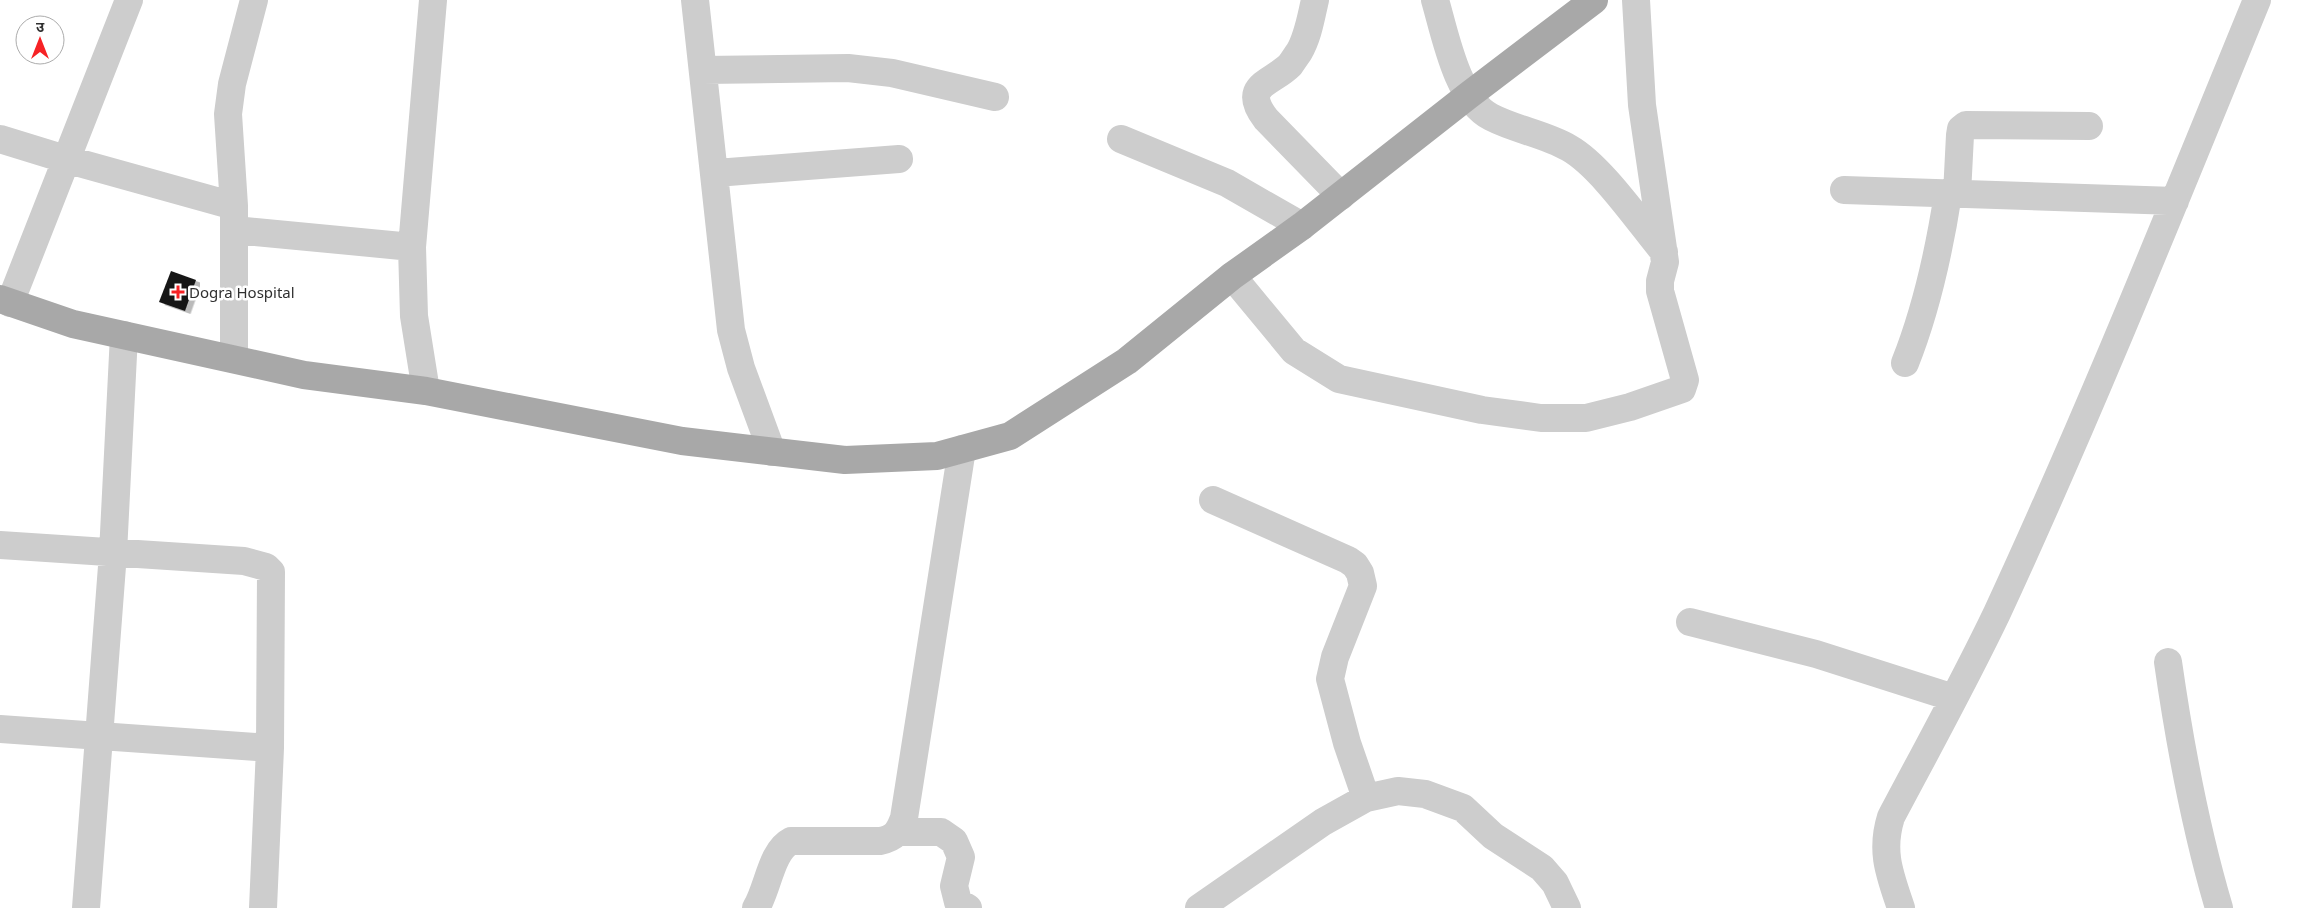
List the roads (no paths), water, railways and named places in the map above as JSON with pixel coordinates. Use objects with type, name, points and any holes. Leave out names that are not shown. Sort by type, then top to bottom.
[{"type":"main road","points":[[5,301],[73,324],[304,375],[426,390],[682,441],[845,460],[937,456],[1010,436],[1126,361],[1232,276],[1302,226],[1594,0]]},
{"type":"street","points":[[5,301],[65,159],[128,0]]},
{"type":"street","points":[[234,359],[234,218],[228,146],[228,114],[232,84],[254,0]]},
{"type":"street","points":[[426,390],[414,316],[412,246],[433,0]]},
{"type":"street","points":[[695,0],[716,173],[731,330],[740,368],[772,452]]},
{"type":"street","points":[[1315,0],[1300,49],[1290,64],[1259,86],[1256,96],[1259,109],[1266,119],[1341,196]]},
{"type":"street","points":[[1435,0],[1458,75],[1477,106],[1490,117],[1569,148],[1591,164],[1664,252]]},
{"type":"street","points":[[1232,276],[1294,351],[1339,379],[1482,410],[1541,418],[1586,418],[1678,392],[1684,387],[1685,380],[1660,291],[1660,281],[1665,262],[1642,105],[1636,0]]},
{"type":"street","points":[[1901,908],[1886,864],[1886,833],[1891,817],[1996,615],[2033,534],[2175,201],[2257,0]]},
{"type":"street","points":[[703,70],[848,68],[892,73],[995,97]]},
{"type":"street","points":[[1905,363],[1921,324],[1938,253],[1952,194],[1961,129],[1966,125],[2089,126]]},
{"type":"street","points":[[0,139],[65,159],[234,218],[412,246]]},
{"type":"street","points":[[1121,139],[1227,183],[1302,226]]},
{"type":"street","points":[[716,173],[899,159]]},
{"type":"street","points":[[1844,190],[2175,201]]},
{"type":"street","points":[[86,908],[113,553],[124,335]]},
{"type":"street","points":[[756,908],[783,845],[791,841],[880,841],[891,839],[899,832],[904,818],[962,449]]},
{"type":"street","points":[[1213,500],[1348,560],[1355,565],[1360,573],[1363,586],[1335,657],[1330,679],[1346,743],[1366,798]]},
{"type":"street","points":[[0,545],[244,561],[266,567],[271,572],[270,748],[263,908]]},
{"type":"street","points":[[1690,622],[1816,654],[1954,698]]},
{"type":"street","points":[[2168,662],[2183,762],[2205,860],[2219,908]]},
{"type":"street","points":[[0,729],[270,748]]},
{"type":"street","points":[[1199,908],[1323,822],[1366,798],[1398,791],[1445,800],[1463,808],[1493,836],[1542,868],[1555,883],[1568,908]]},
{"type":"street","points":[[899,832],[941,832],[954,841],[960,857],[954,886],[958,902],[968,908]]},
{"type":"place","name":"Dogra Hospital","points":[[178,292]]}]
